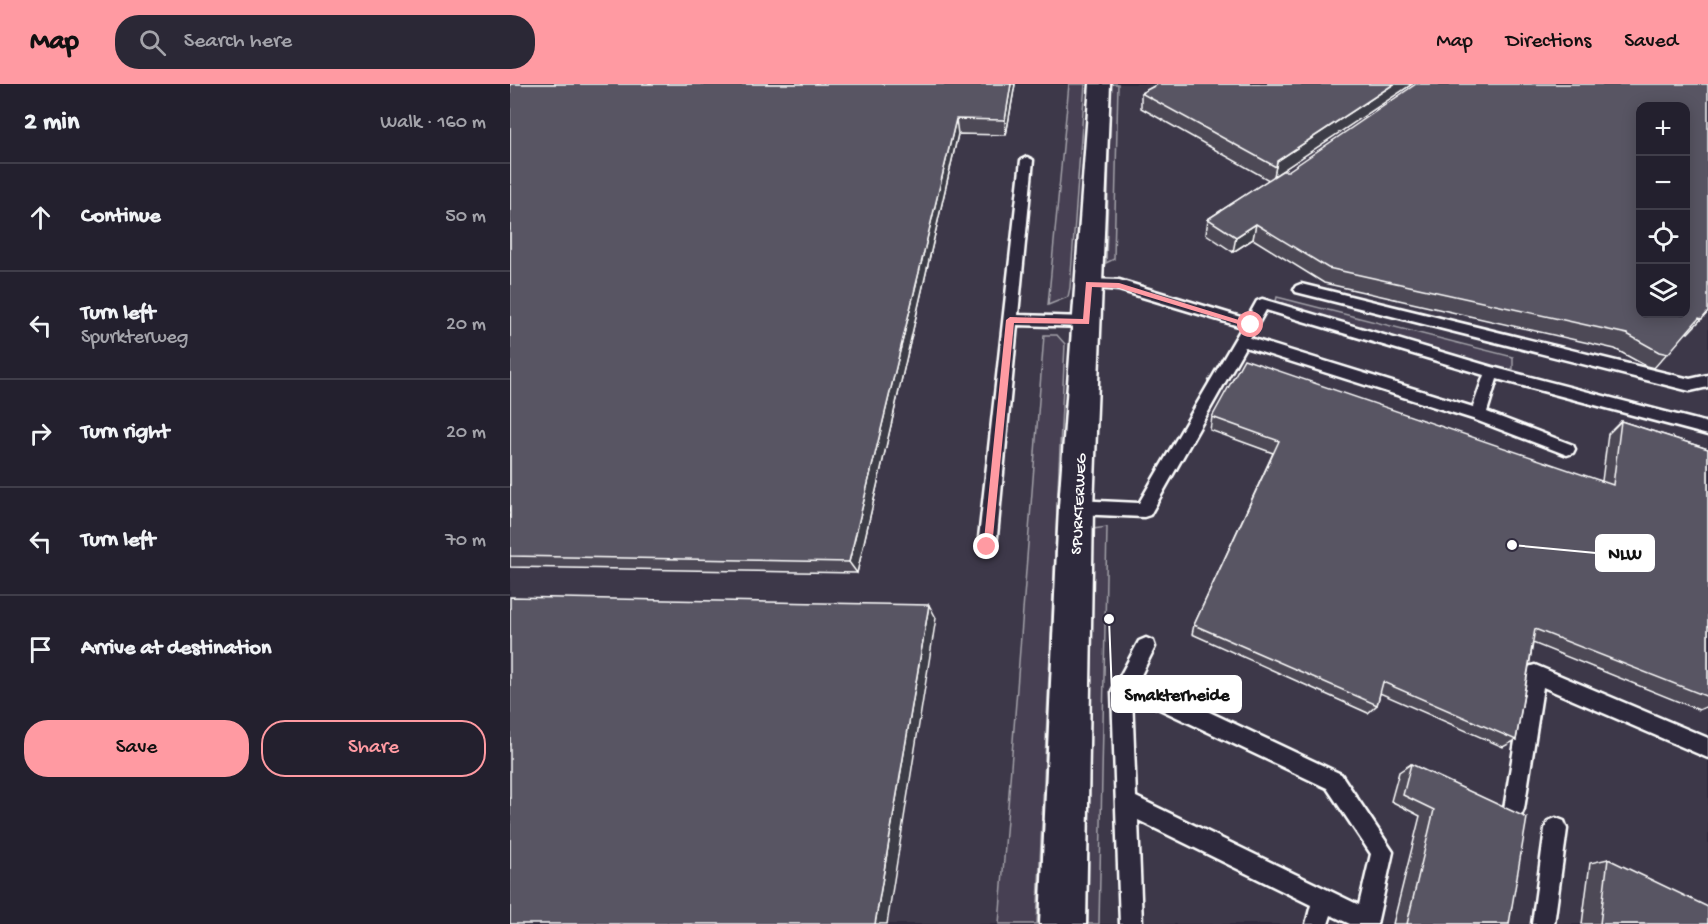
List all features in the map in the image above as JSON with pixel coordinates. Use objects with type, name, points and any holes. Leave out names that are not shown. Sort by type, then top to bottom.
[{"type":"street","name":"SPURKTERWEG","points":[[1063,924],[1076,507],[1100,84]]},
{"type":"lane","points":[[987,547],[1027,160]]},
{"type":"lane","points":[[1088,284],[1119,285],[1251,325]]},
{"type":"lane","points":[[1301,289],[1690,385],[1708,381]]},
{"type":"lane","points":[[1076,507],[1144,510],[1262,303],[1492,372],[1708,429]]},
{"type":"lane","points":[[1010,320],[1086,322]]},
{"type":"lane","points":[[1242,340],[1478,415],[1567,449]]},
{"type":"lane","points":[[1478,415],[1492,372]]},
{"type":"lane","points":[[1131,924],[1122,691],[1146,647]]},
{"type":"lane","points":[[1514,809],[1535,674],[1708,748]]},
{"type":"lane","points":[[1126,683],[1335,781],[1382,852],[1366,922],[1324,898],[1126,803]]},
{"type":"lane","points":[[1543,924],[1556,830]]},
{"type":"lane","points":[[1317,924],[1324,898]]},
{"type":"shaded area","points":[[510,84],[1708,84],[1708,924],[510,924]]},
{"type":"shaded area","points":[[1069,84],[1085,84],[1070,288],[1068,297],[1048,305]]},
{"type":"shaded area","points":[[1111,84],[1118,84],[1114,259],[1106,263]]},
{"type":"shaded area","points":[[1277,297],[1513,357],[1513,369],[1489,369],[1276,301]]},
{"type":"shaded area","points":[[1044,335],[1057,335],[1065,344],[1037,924],[999,924]]},
{"type":"shaded area","points":[[1107,527],[1099,924],[1088,924],[1093,529]]},
{"type":"building","points":[[510,84],[1011,84],[1005,120],[956,119],[849,562],[510,556]]},
{"type":"building","points":[[1158,84],[1394,84],[1277,161],[1276,167],[1141,93]]},
{"type":"building","points":[[1416,84],[1708,84],[1708,312],[1702,319],[1699,318],[1668,354],[1659,352],[1627,334],[1328,268],[1256,224],[1236,237],[1208,219],[1282,171],[1288,171]]},
{"type":"building","points":[[1244,359],[1613,485],[1621,421],[1708,449],[1708,697],[1535,629],[1516,740],[1383,682],[1377,705],[1194,625],[1279,441],[1212,417]]},
{"type":"building","points":[[510,597],[929,605],[875,924],[510,924]]},
{"type":"building","points":[[1411,764],[1527,818],[1509,924],[1407,924],[1434,810],[1403,795]]},
{"type":"building","points":[[1608,859],[1708,907],[1708,924],[1600,924]]},
{"type":"place","name":"NLW","points":[[1512,545]]},
{"type":"place","name":"Smakterheide","points":[[1109,619]]},
{"type":"route","points":[[987,547],[1010,320],[1086,322],[1088,284],[1119,285],[1251,325]]}]
